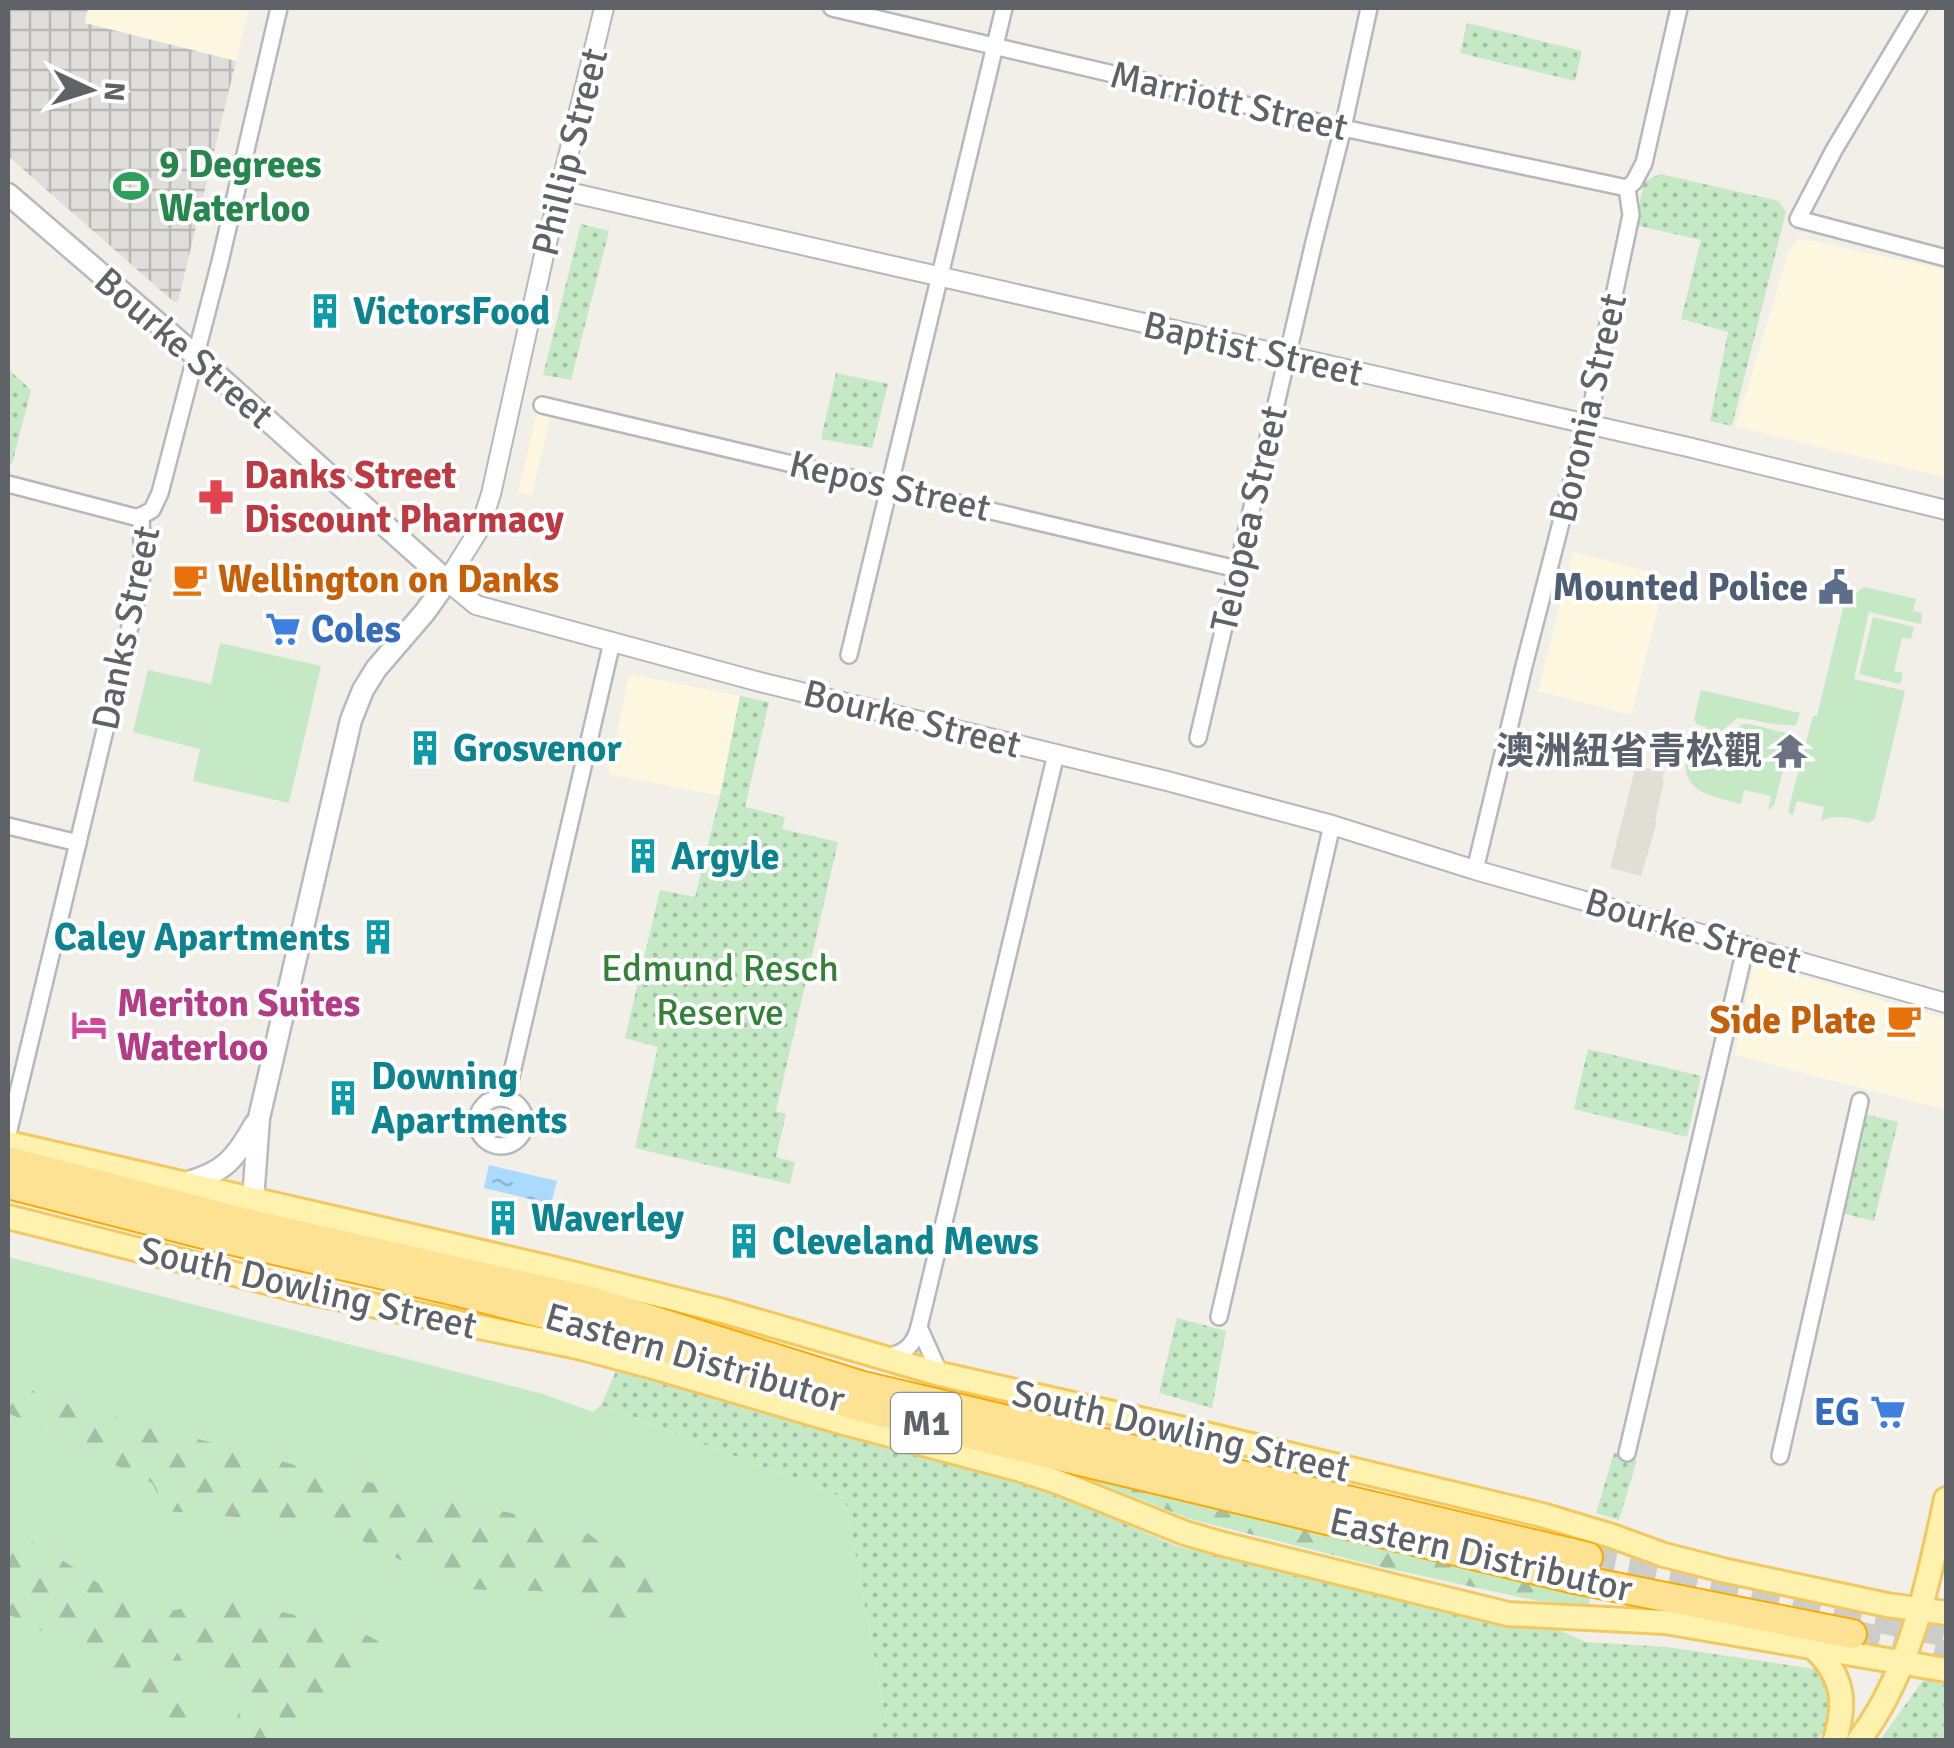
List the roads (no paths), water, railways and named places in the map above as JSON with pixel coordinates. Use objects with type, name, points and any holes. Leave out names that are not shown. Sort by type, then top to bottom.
[{"type":"highway","name":"Eastern Distributor","points":[[8,1162],[258,1226],[590,1301],[863,1386],[1588,1556]]},
{"type":"highway","name":"Eastern Distributor","points":[[8,1184],[200,1234],[455,1290],[592,1326],[864,1408],[992,1440],[1570,1578],[1852,1634]]},
{"type":"highway","points":[[8,1203],[314,1275],[592,1326]]},
{"type":"main road","name":"Bourke Street","points":[[8,194],[447,581]]},
{"type":"main road","points":[[252,1200],[259,1118],[351,720],[376,668],[447,581]]},
{"type":"main road","points":[[185,1183],[229,1163],[259,1118]]},
{"type":"main road","name":"South Dowling Street","points":[[8,1142],[562,1270],[723,1311],[940,1374],[1542,1515],[1727,1571],[1886,1605],[1946,1613]]},
{"type":"main road","name":"South Dowling Street","points":[[8,1217],[298,1290],[650,1366],[1021,1470],[1223,1544],[1508,1614],[1666,1622],[1946,1670]]},
{"type":"main road","points":[[1858,1740],[1876,1718],[1902,1662],[1920,1609],[1946,1499]]},
{"type":"main road","points":[[1812,1646],[1838,1682],[1842,1706],[1835,1740]]},
{"type":"street","name":"Danks Street","points":[[8,1134],[143,572],[142,516],[152,510],[160,493],[278,8]]},
{"type":"street","name":"Phillip Street","points":[[447,581],[486,514],[604,8]]},
{"type":"street","name":"Marriott Street","points":[[832,8],[1343,128],[1627,188]]},
{"type":"street","points":[[849,655],[1004,8]]},
{"type":"street","name":"Telopea Street","points":[[1198,738],[1369,8]]},
{"type":"street","name":"Boronia Street","points":[[1475,870],[1524,666],[1589,426],[1631,215],[1627,188],[1644,163],[1679,8]]},
{"type":"street","points":[[1918,8],[1798,219],[1946,258]]},
{"type":"street","name":"Baptist Street","points":[[560,190],[1946,510]]},
{"type":"street","name":"Kepos Street","points":[[542,405],[1237,568]]},
{"type":"street","points":[[8,484],[142,516]]},
{"type":"street","name":"Bourke Street","points":[[447,581],[476,606],[1332,825],[1475,870],[1946,1003]]},
{"type":"street","points":[[506,1098],[612,642]]},
{"type":"street","points":[[884,1358],[902,1353],[915,1342],[920,1327],[1056,754]]},
{"type":"street","points":[[1219,1316],[1332,825]]},
{"type":"street","points":[[8,826],[78,843]]},
{"type":"street","points":[[1628,1453],[1746,945]]},
{"type":"street","points":[[1780,1456],[1860,1101]]},
{"type":"street","points":[[920,1327],[940,1374]]},
{"type":"water","points":[[489,1165],[557,1181],[551,1204],[484,1188]]},
{"type":"tunnel","points":[[1588,1557],[1946,1633]]},
{"type":"tunnel","points":[[1852,1634],[1946,1655]]},
{"type":"place","name":"9 Degrees Waterloo","points":[[131,186]]},
{"type":"place","name":"VictorsFood","points":[[325,311]]},
{"type":"place","name":"Danks Street Discount Pharmacy","points":[[216,497]]},
{"type":"place","name":"Wellington on Danks","points":[[190,579]]},
{"type":"place","name":"Mounted Police","points":[[1836,587]]},
{"type":"place","name":"Coles","points":[[283,629]]},
{"type":"place","name":"Grosvenor","points":[[425,748]]},
{"type":"place","name":"澳洲紐省青松觀","points":[[1790,751]]},
{"type":"place","name":"Argyle","points":[[643,856]]},
{"type":"place","name":"Caley Apartments","points":[[378,937]]},
{"type":"place","name":"Side Plate","points":[[1904,1020]]},
{"type":"place","name":"Meriton Suites Waterloo","points":[[89,1025]]},
{"type":"place","name":"Downing Apartments","points":[[343,1098]]},
{"type":"place","name":"Waverley","points":[[503,1218]]},
{"type":"place","name":"Cleveland Mews","points":[[744,1241]]},
{"type":"place","name":"EG","points":[[1888,1412]]},
{"type":"park label","name":"Edmund Resch Reserve","points":[[720,990]]}]
